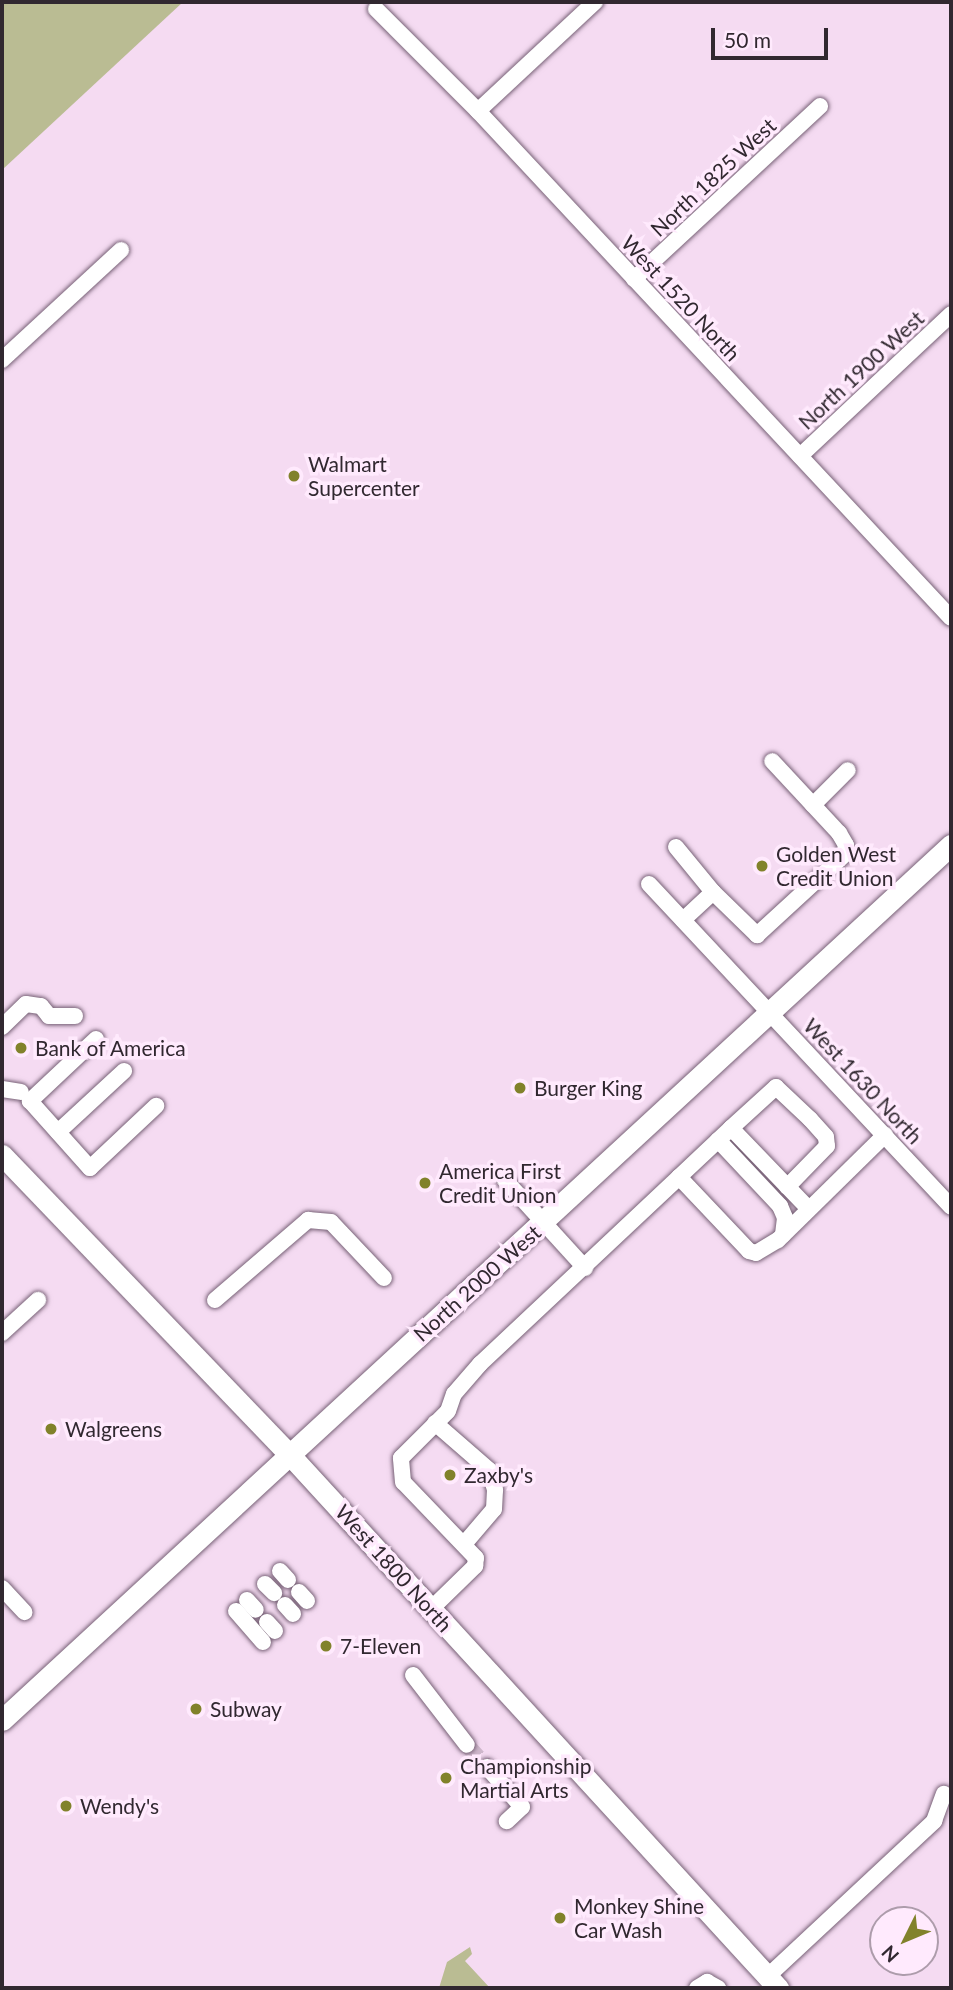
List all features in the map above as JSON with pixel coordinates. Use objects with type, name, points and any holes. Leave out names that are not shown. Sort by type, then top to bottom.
[{"type":"main road","name":"North 2000 West","points":[[2,1720],[773,1013],[951,845]]},
{"type":"main road","name":"West 1800 North","points":[[2,1155],[290,1455],[773,1982]]},
{"type":"street","points":[[478,111],[595,2]]},
{"type":"street","name":"West 1520 North","points":[[376,9],[478,111],[951,618]]},
{"type":"street","name":"North 1825 West","points":[[634,279],[820,106]]},
{"type":"street","points":[[2,360],[121,250]]},
{"type":"street","name":"North 1900 West","points":[[800,456],[951,314]]},
{"type":"street","points":[[677,847],[713,892],[751,932],[757,935],[768,928],[845,854],[846,845],[839,833],[772,761]]},
{"type":"street","points":[[813,805],[848,770]]},
{"type":"street","name":"West 1630 North","points":[[649,884],[773,1013],[951,1207]]},
{"type":"street","points":[[683,920],[713,892]]},
{"type":"street","points":[[2,1027],[26,1004],[41,1006],[49,1016],[75,1016]]},
{"type":"street","points":[[96,1039],[30,1101],[90,1168],[156,1106]]},
{"type":"street","points":[[58,1132],[124,1070]]},
{"type":"street","points":[[431,1609],[475,1566],[473,1550],[404,1482],[401,1458],[448,1411],[454,1394],[480,1364],[776,1087],[826,1137],[827,1146],[787,1187]]},
{"type":"street","points":[[2,1089],[21,1091]]},
{"type":"street","points":[[731,1128],[809,1209]]},
{"type":"street","points":[[678,1177],[749,1251],[763,1251],[783,1235],[885,1135]]},
{"type":"street","points":[[718,1140],[780,1206],[785,1218],[783,1235]]},
{"type":"street","points":[[505,1180],[585,1268]]},
{"type":"street","points":[[215,1300],[308,1220],[331,1222],[384,1278]]},
{"type":"street","points":[[2,1333],[38,1300]]},
{"type":"street","points":[[435,1423],[489,1470],[495,1490],[494,1509],[465,1543]]},
{"type":"street","points":[[2,1588],[24,1612]]},
{"type":"street","points":[[246,1607],[268,1632]]},
{"type":"street","points":[[414,1675],[467,1745]]},
{"type":"street","points":[[487,1767],[522,1807],[507,1821]]},
{"type":"street","points":[[773,1982],[934,1821],[944,1794]]},
{"type":"street","points":[[697,1988],[706,1982],[718,1988]]},
{"type":"green space","points":[[2,2],[183,2],[2,170]]},
{"type":"green space","points":[[470,1947],[472,1954],[465,1961],[490,1988],[439,1988],[447,1962]]},
{"type":"tunnel","points":[[467,1745],[487,1767]]},
{"type":"place","name":"Walmart Supercenter","points":[[294,476]]},
{"type":"place","name":"Golden West Credit Union","points":[[762,866]]},
{"type":"place","name":"Bank of America","points":[[21,1048]]},
{"type":"place","name":"Burger King","points":[[520,1088]]},
{"type":"place","name":"America First Credit Union","points":[[425,1183]]},
{"type":"place","name":"Walgreens","points":[[51,1429]]},
{"type":"place","name":"Zaxby's","points":[[450,1475]]},
{"type":"place","name":"7-Eleven","points":[[326,1646]]},
{"type":"place","name":"Subway","points":[[196,1709]]},
{"type":"place","name":"Championship Martial Arts","points":[[446,1778]]},
{"type":"place","name":"Wendy's","points":[[66,1806]]},
{"type":"place","name":"Monkey Shine Car Wash","points":[[560,1918]]}]
